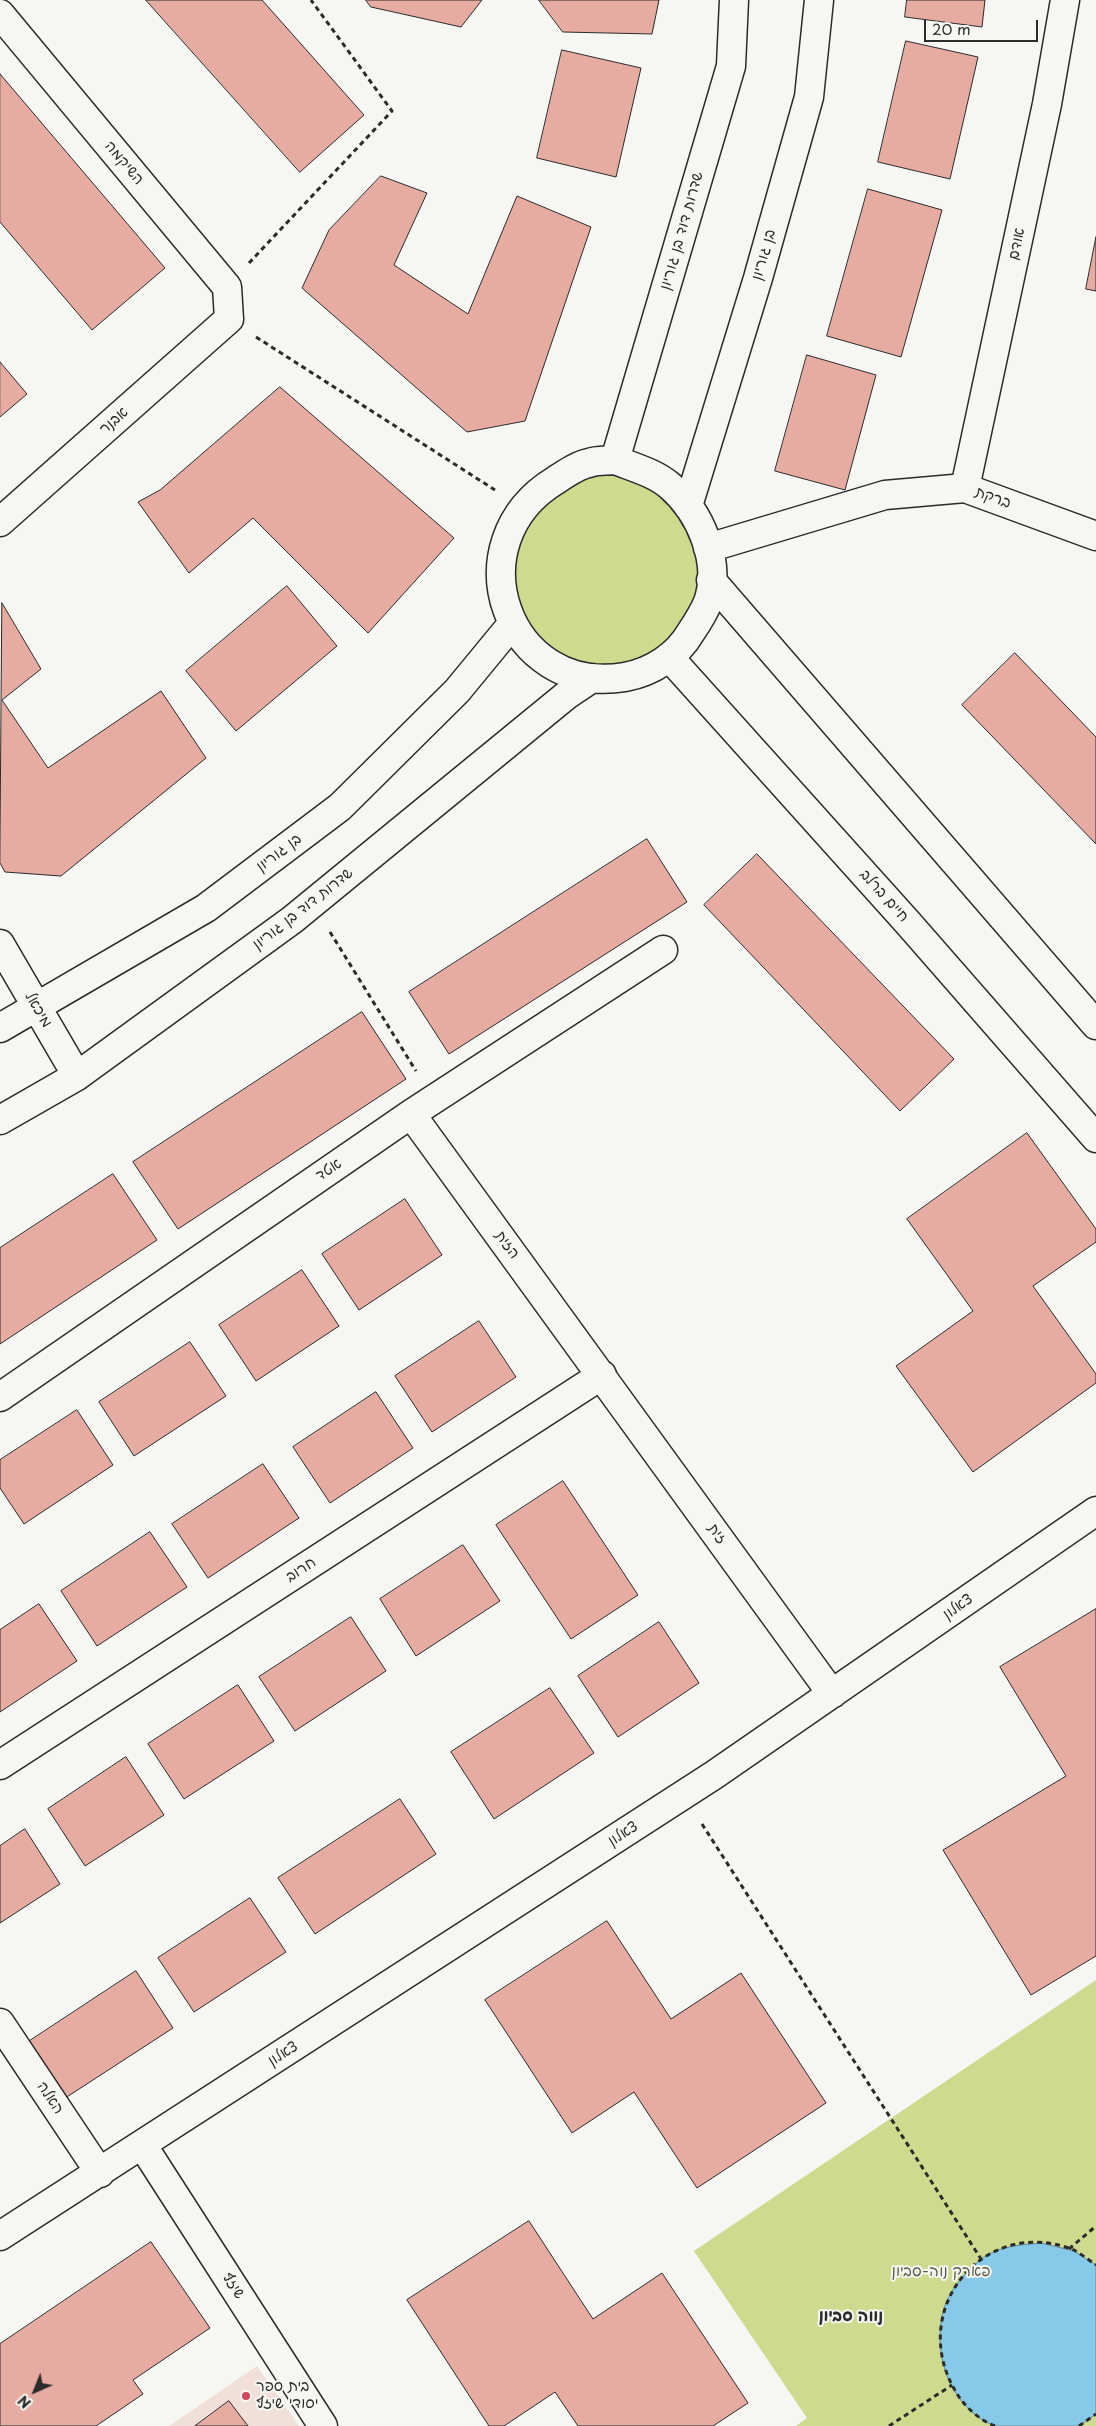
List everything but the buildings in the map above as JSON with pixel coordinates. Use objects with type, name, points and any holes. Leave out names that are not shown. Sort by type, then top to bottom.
[{"type":"street","name":"שדרות דוד בן גוריון","points":[[615,460],[731,66],[734,0]]},
{"type":"street","name":"בן גוריון","points":[[688,506],[758,278],[809,97],[819,0]]},
{"type":"street","name":"אודם","points":[[965,488],[1047,104],[1065,0]]},
{"type":"street","name":"השיקמה","points":[[0,14],[227,287]]},
{"type":"street","points":[[227,287],[229,319]]},
{"type":"street","name":"אבנר","points":[[0,522],[229,319]]},
{"type":"street","points":[[615,460],[646,471],[670,485],[688,506],[701,526],[708,548],[711,580],[708,602],[683,646],[659,665],[635,675],[612,679],[592,678],[568,673],[546,660],[524,640],[504,604],[500,584],[500,560],[510,526],[522,508],[539,490],[588,463],[615,460]]},
{"type":"street","name":"ברקת","points":[[708,548],[886,495],[965,488],[1096,536]]},
{"type":"street","points":[[711,580],[1096,1025]]},
{"type":"street","name":"בן גוריון","points":[[0,1028],[206,908],[340,807],[457,691],[513,623]]},
{"type":"street","name":"חיים ברלב","points":[[669,657],[909,924],[1096,1138]]},
{"type":"street","name":"שדרות דוד בן גוריון","points":[[0,1120],[77,1076],[312,904],[568,694],[592,678]]},
{"type":"street","name":"מיכאל","points":[[0,944],[77,1076]]},
{"type":"street","name":"אטד","points":[[0,1397],[411,1114],[663,950]]},
{"type":"street","name":"הזית","points":[[411,1114],[602,1375]]},
{"type":"street","name":"זית","points":[[602,1375],[832,1694]]},
{"type":"street","name":"חרוב","points":[[0,1766],[602,1375]]},
{"type":"street","name":"צאלון","points":[[0,2236],[143,2146],[683,1794],[1096,1512]]},
{"type":"street","name":"האלה","points":[[0,2023],[100,2173]]},
{"type":"street","name":"שיזף","points":[[143,2146],[322,2426]]},
{"type":"path","points":[[227,287],[392,111],[311,0]]},
{"type":"path","points":[[229,319],[522,508]]},
{"type":"path","points":[[312,904],[434,1099]]},
{"type":"path","points":[[683,1794],[981,2259]]},
{"type":"path","points":[[1069,2249],[1096,2226]]},
{"type":"path","points":[[995,2426],[987,2423],[962,2402],[945,2375],[939,2343],[943,2311],[957,2282],[981,2259],[1010,2245],[1042,2243],[1069,2249],[1096,2265]]},
{"type":"path","points":[[889,2426],[952,2385]]},
{"type":"path","points":[[1079,2426],[1096,2414]]},
{"type":"shaded area","name":"בית ספר יסודי שיזף","points":[[257,2366],[299,2426],[169,2426]]},
{"type":"green space","points":[[588,469],[618,469],[676,502],[707,574],[678,642],[612,674],[537,646],[503,571],[544,493]]},
{"type":"green space","name":"פארק נוה-סביון","points":[[1096,1980],[1096,2426],[796,2426],[807,2418],[694,2251]]},
{"type":"water","points":[[1041,2243],[1074,2251],[1096,2265],[1096,2414],[1079,2426],[995,2426],[980,2418],[967,2407],[956,2394],[948,2379],[940,2346],[943,2312],[957,2283],[987,2255],[1001,2249]]},
{"type":"place","name":"בית ספר יסודי שיזף","points":[[246,2396]]},
{"type":"district","name":"נווה סביון","points":[[851,2317]]}]
